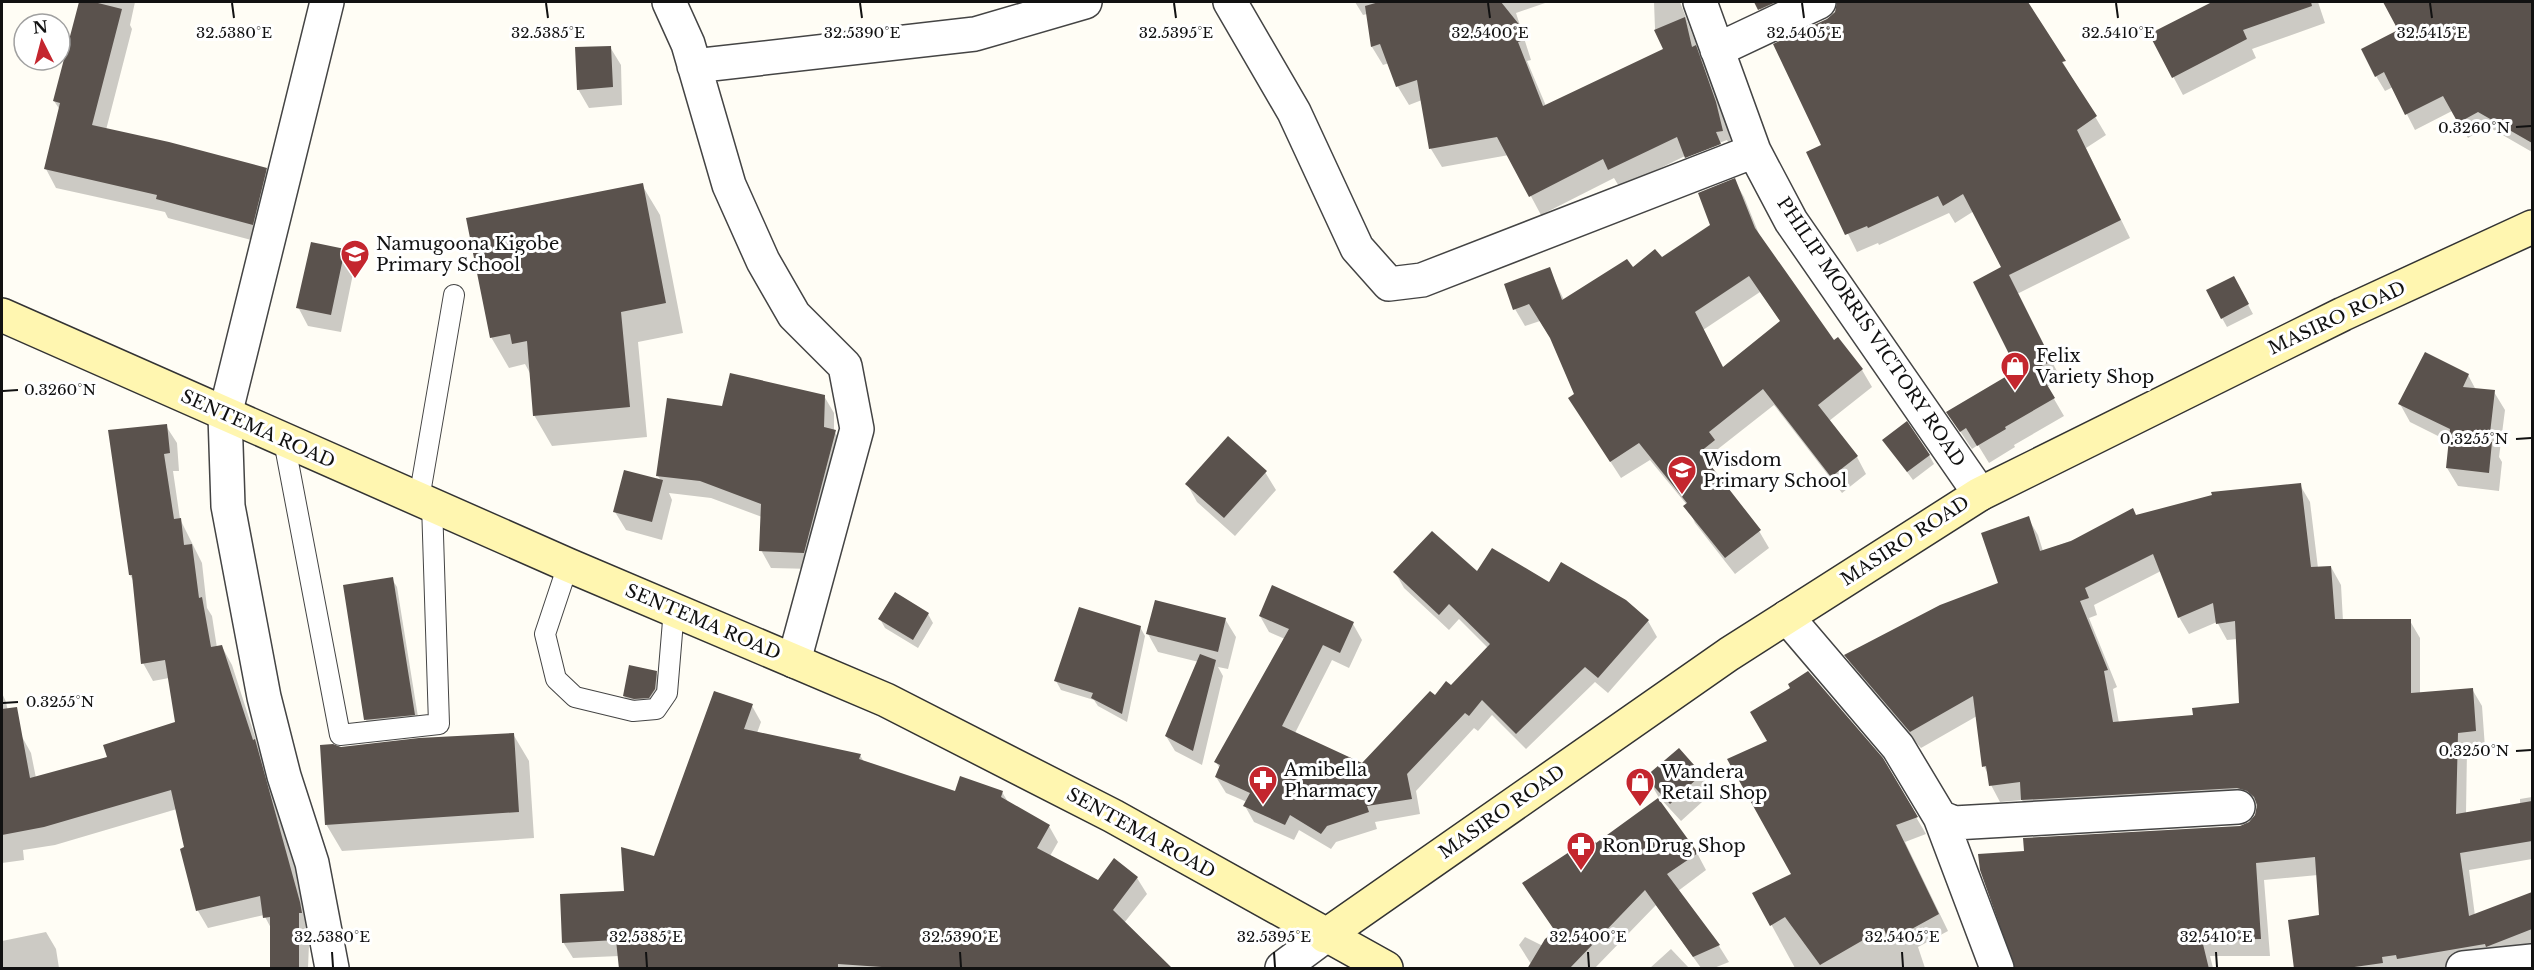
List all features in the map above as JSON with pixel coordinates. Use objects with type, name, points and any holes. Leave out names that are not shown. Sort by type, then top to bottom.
[{"type":"main road","name":"MASIRO ROAD","points":[[1325,936],[1728,654],[1980,494],[2343,314],[2532,227]]},
{"type":"main road","name":"SENTEMA ROAD","points":[[2,315],[567,565],[886,700],[1113,816],[1386,969]]},
{"type":"street","points":[[327,2],[225,415],[228,506],[264,697],[284,776],[312,863],[332,969]]},
{"type":"street","points":[[669,2],[688,44],[729,185],[753,239],[794,315],[845,366],[857,429],[794,661]]},
{"type":"street","points":[[694,66],[975,34],[1085,2]]},
{"type":"street","points":[[1230,2],[1294,112],[1357,248],[1389,284],[1422,280],[1754,151]]},
{"type":"street","name":"PHILIP MORRIS VICTORY ROAD","points":[[1700,2],[1754,151],[1791,221],[1980,494]]},
{"type":"street","points":[[1717,50],[1819,2]]},
{"type":"street","points":[[1787,617],[1898,747],[1940,817],[1997,969]]},
{"type":"street","points":[[1940,817],[1954,823],[1977,823],[2238,807]]},
{"type":"street","points":[[1282,969],[1325,936]]},
{"type":"street","points":[[2463,969],[2532,961]]},
{"type":"lane","points":[[284,441],[340,735],[439,724],[425,502],[454,295]]},
{"type":"lane","points":[[567,565],[545,634],[556,679],[575,697],[633,711],[656,709],[667,693],[674,609]]},
{"type":"building","points":[[79,2],[94,2],[122,9],[92,125],[169,142],[267,168],[253,225],[156,199],[157,195],[44,169],[60,103],[53,101],[61,72],[72,72],[72,29]]},
{"type":"building","points":[[1379,2],[1501,2],[1530,38],[1518,42],[1543,106],[1663,49],[1654,30],[1685,17],[1692,47],[1696,45],[1716,102],[1723,131],[1716,132],[1721,144],[1685,158],[1677,137],[1608,170],[1603,159],[1529,197],[1497,137],[1429,149],[1417,80],[1396,87],[1380,44],[1371,47],[1365,6]]},
{"type":"building","points":[[1754,2],[1776,2],[1758,10]]},
{"type":"building","points":[[1837,2],[2028,2],[2066,61],[2062,62],[2097,116],[2077,130],[2121,220],[2009,275],[2052,361],[2037,368],[2055,398],[1977,446],[1966,428],[1960,432],[1946,412],[2017,370],[1973,282],[2001,267],[1963,194],[1943,206],[1938,196],[1868,228],[1867,226],[1845,235],[1806,152],[1821,145],[1773,44],[1827,19],[1835,12]]},
{"type":"building","points":[[2212,2],[2311,2],[2312,6],[2243,30],[2247,39],[2172,78],[2149,34]]},
{"type":"building","points":[[2383,2],[2532,2],[2532,143],[2478,112],[2458,123],[2443,96],[2405,115],[2384,72],[2375,77],[2361,49],[2398,30]]},
{"type":"building","points":[[611,46],[613,87],[577,90],[575,47]]},
{"type":"building","points":[[1735,178],[1755,228],[1834,340],[1838,337],[1863,369],[1818,405],[1858,456],[1831,477],[1763,389],[1709,432],[1715,440],[1700,452],[1761,530],[1725,558],[1683,506],[1687,503],[1639,443],[1610,462],[1568,398],[1574,394],[1550,338],[1529,304],[1513,310],[1504,284],[1550,267],[1562,300],[1627,259],[1633,267],[1655,249],[1662,257],[1710,225],[1698,193]],"holes":[[[1749,276],[1780,321],[1723,367],[1695,312]]]},
{"type":"building","points":[[643,183],[666,303],[621,312],[630,407],[533,416],[527,341],[512,344],[510,334],[490,338],[466,218]]},
{"type":"building","points":[[311,242],[345,249],[331,315],[296,308]]},
{"type":"building","points":[[2234,276],[2249,304],[2221,319],[2206,290]]},
{"type":"building","points":[[2425,352],[2469,374],[2463,387],[2495,390],[2489,442],[2492,442],[2489,473],[2446,468],[2450,429],[2398,404]]},
{"type":"building","points":[[730,373],[825,395],[824,427],[836,430],[804,553],[759,551],[761,504],[700,481],[656,476],[667,398],[722,406]]},
{"type":"building","points":[[1907,421],[1930,455],[1907,472],[1882,440]]},
{"type":"building","points":[[167,424],[170,453],[164,454],[174,519],[181,518],[184,545],[192,544],[199,598],[202,597],[211,647],[222,645],[253,740],[255,739],[300,902],[302,913],[299,913],[299,969],[270,969],[270,917],[263,918],[260,896],[196,911],[180,849],[184,847],[171,790],[44,827],[2,835],[2,709],[17,707],[30,778],[107,757],[103,745],[175,722],[165,660],[141,664],[132,575],[129,575],[108,430]]},
{"type":"building","points":[[1228,436],[1267,471],[1224,518],[1185,484]]},
{"type":"building","points":[[624,470],[663,480],[652,522],[613,512]]},
{"type":"building","points":[[2301,483],[2311,567],[2331,566],[2335,619],[2411,619],[2411,693],[2473,688],[2476,731],[2458,733],[2456,814],[2532,801],[2532,841],[2460,853],[2469,916],[2532,892],[2532,929],[2486,947],[2485,944],[2397,959],[2396,955],[2382,957],[2383,963],[2340,969],[2294,969],[2288,920],[2319,915],[2315,857],[2256,863],[2261,939],[2202,940],[2209,969],[2015,969],[1980,870],[1978,854],[2024,851],[2023,838],[2240,826],[2249,822],[2255,815],[2257,805],[2254,797],[2247,791],[2237,788],[2021,800],[2020,782],[1989,786],[1986,766],[1982,767],[1973,696],[1910,732],[1844,655],[1940,605],[1998,583],[1981,533],[2029,516],[2040,551],[2071,541],[2133,508],[2136,515],[2212,495],[2211,492]],"holes":[[[2153,554],[2178,618],[2213,603],[2216,624],[2235,621],[2239,703],[2192,708],[2193,715],[2113,722],[2104,671],[2108,670],[2080,601],[2089,598],[2085,588]]]},
{"type":"building","points":[[1432,531],[1477,571],[1492,548],[1549,582],[1561,562],[1626,600],[1649,620],[1598,678],[1585,667],[1516,734],[1482,700],[1469,716],[1465,713],[1407,774],[1412,799],[1367,806],[1369,812],[1327,826],[1321,834],[1290,815],[1285,825],[1243,806],[1250,793],[1215,777],[1220,765],[1214,762],[1289,629],[1259,616],[1272,585],[1354,622],[1340,653],[1323,645],[1282,726],[1362,763],[1430,691],[1435,695],[1446,681],[1451,685],[1490,644],[1449,604],[1439,615],[1393,572]]},
{"type":"building","points":[[393,577],[415,715],[364,720],[343,585]]},
{"type":"building","points":[[895,592],[929,613],[913,640],[878,619]]},
{"type":"building","points":[[1155,600],[1226,618],[1218,652],[1146,634]]},
{"type":"building","points":[[1079,607],[1141,626],[1122,714],[1091,698],[1093,693],[1054,681]]},
{"type":"building","points":[[1200,654],[1216,660],[1193,751],[1165,736]]},
{"type":"building","points":[[629,665],[657,671],[655,689],[649,698],[634,699],[623,696]]},
{"type":"building","points":[[1808,671],[1883,758],[1918,817],[1896,825],[1939,914],[1888,942],[1884,928],[1820,965],[1785,917],[1770,926],[1752,893],[1791,874],[1727,759],[1767,741],[1750,712],[1790,688],[1788,684]]},
{"type":"building","points":[[714,691],[753,704],[744,729],[861,754],[859,759],[955,791],[960,776],[1003,791],[1001,797],[1050,825],[1037,848],[1098,880],[1114,858],[1138,877],[1113,910],[1173,969],[911,969],[838,964],[838,969],[619,969],[616,940],[562,943],[560,894],[624,891],[621,847],[654,856]]},
{"type":"building","points":[[514,733],[519,812],[325,825],[320,745],[333,744],[341,747],[419,738]]},
{"type":"building","points":[[1679,748],[1702,774],[1670,804],[1645,777]]},
{"type":"building","points":[[1658,798],[1698,853],[1667,874],[1720,945],[1693,957],[1645,890],[1569,969],[1527,969],[1545,939],[1555,931],[1522,883],[1592,837],[1596,843]]},
{"type":"place","name":"Namugoona Kigobe Primary School","points":[[355,280]]},
{"type":"place","name":"Felix Variety Shop","points":[[2015,392]]},
{"type":"place","name":"Wisdom Primary School","points":[[1682,496]]},
{"type":"place","name":"Amibella Pharmacy","points":[[1263,806]]},
{"type":"place","name":"Wandera Retail Shop","points":[[1640,808]]},
{"type":"place","name":"Ron Drug Shop","points":[[1581,872]]}]
